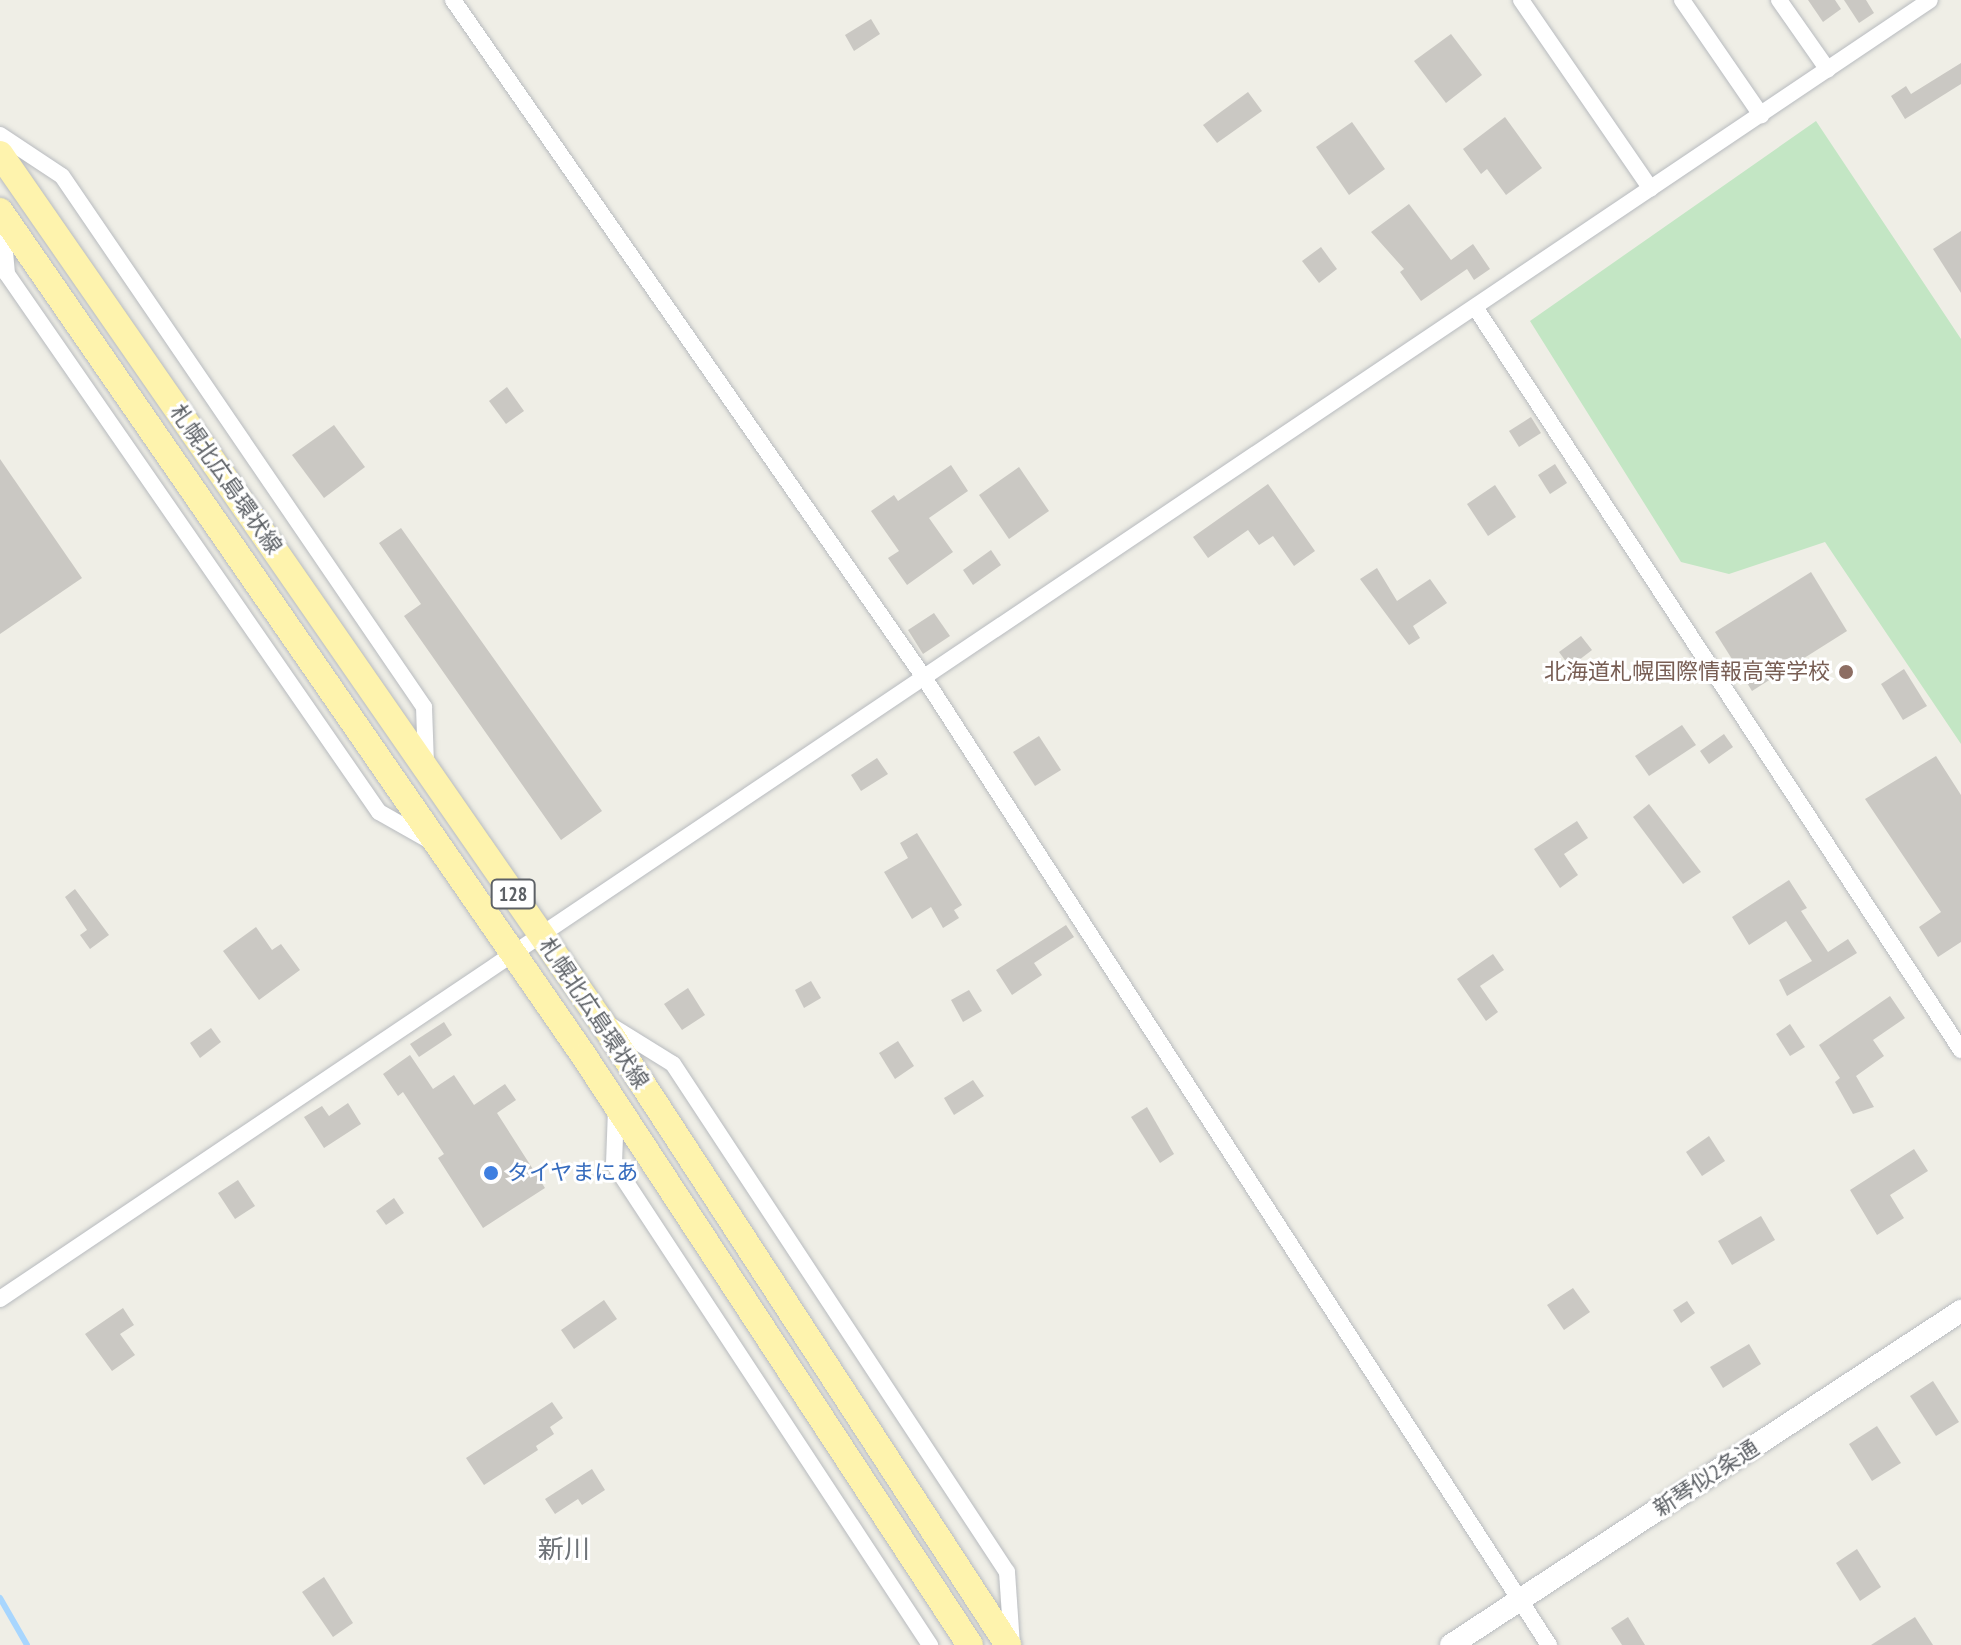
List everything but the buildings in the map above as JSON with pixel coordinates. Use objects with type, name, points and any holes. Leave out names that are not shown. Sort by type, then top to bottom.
[{"type":"main road","name":"札幌北広島環状線","points":[[0,154],[599,1018],[1010,1645]]},
{"type":"main road","name":"札幌北広島環状線","points":[[1,213],[617,1105],[970,1645]]},
{"type":"street","points":[[453,0],[923,676],[1549,1645]]},
{"type":"street","points":[[1521,0],[1651,189]]},
{"type":"street","points":[[1682,0],[1761,115]]},
{"type":"street","points":[[1779,0],[1828,70]]},
{"type":"street","points":[[0,1299],[1930,0]]},
{"type":"street","points":[[0,135],[62,176],[424,707],[426,768]]},
{"type":"street","points":[[1475,307],[1961,1050]]},
{"type":"street","points":[[599,1018],[673,1064],[1007,1572],[1010,1645]]},
{"type":"street","points":[[617,1105],[614,1164],[930,1645]]},
{"type":"street","name":"新琴似2条通","points":[[1451,1645],[1961,1311]]},
{"type":"green space","name":"北海道札幌国際情報高等学校","points":[[1816,121],[1961,339],[1961,744],[1825,542],[1729,574],[1681,562],[1530,321]]},
{"type":"waterway","points":[[0,1598],[27,1645]]},
{"type":"place","name":"北海道札幌国際情報高等学校","points":[[1846,672]]},
{"type":"place","name":"タイヤまにあ","points":[[491,1173]]},
{"type":"district","name":"新川","points":[[564,1549]]}]
